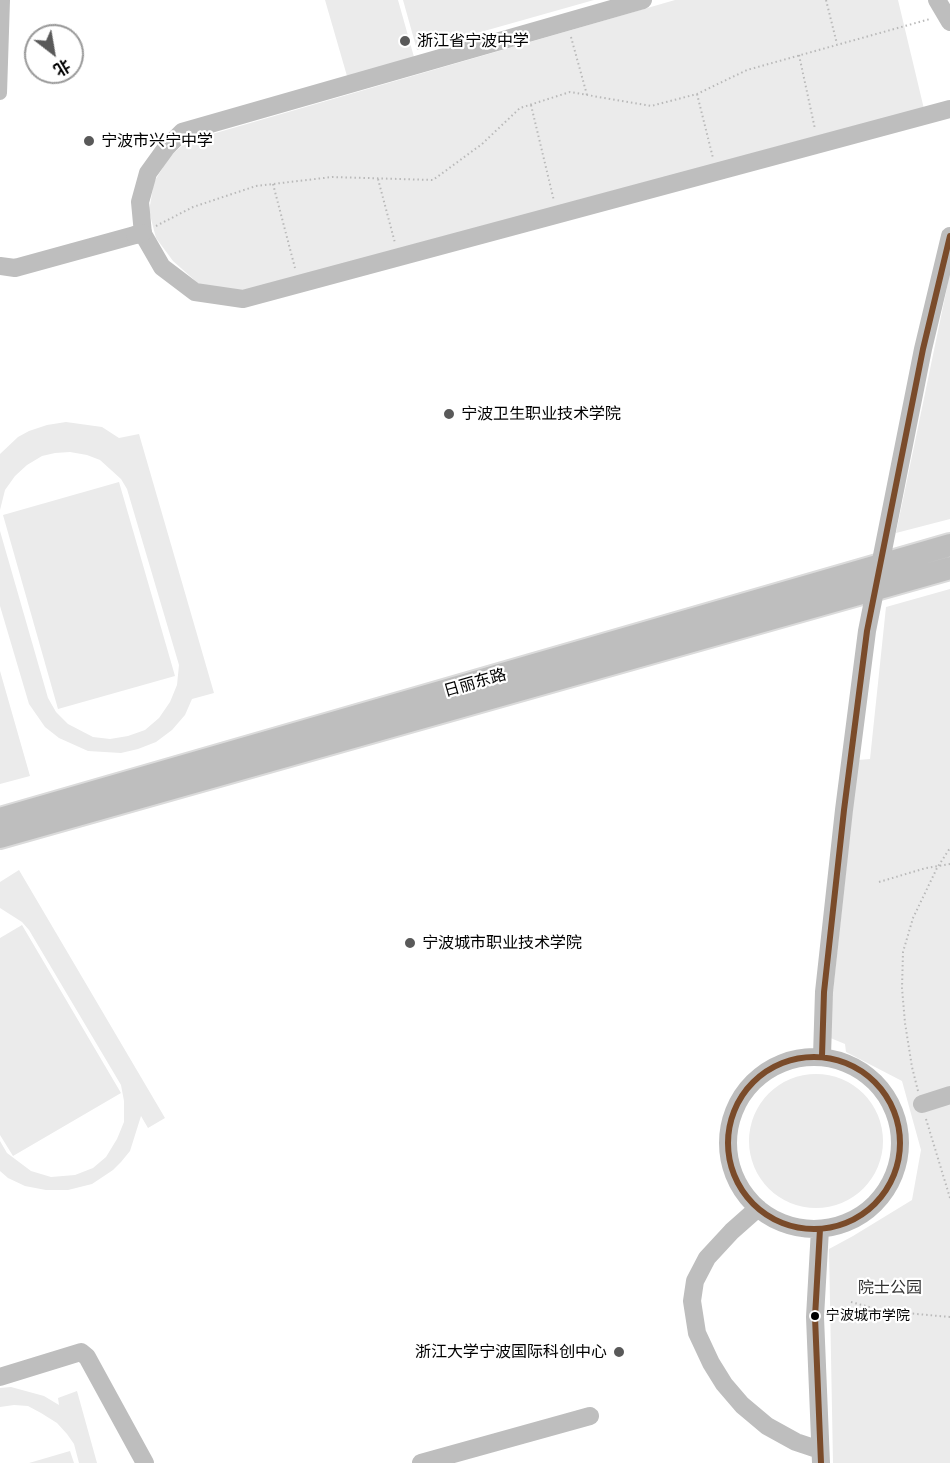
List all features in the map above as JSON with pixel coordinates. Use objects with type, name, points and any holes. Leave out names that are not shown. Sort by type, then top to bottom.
[{"type":"main road","name":"日丽东路","points":[[0,819],[950,545]]},
{"type":"main road","name":"日丽东路","points":[[0,837],[950,568]]},
{"type":"street","points":[[643,0],[182,132],[166,148],[148,173],[140,201],[143,234],[162,267],[195,292],[243,299],[950,109]]},
{"type":"street","points":[[0,266],[15,268],[139,234]]},
{"type":"street","points":[[822,1056],[824,992],[842,821],[867,631],[923,350],[950,236]]},
{"type":"street","points":[[822,1056],[853,1065],[879,1084],[896,1112],[901,1143],[895,1175],[877,1202],[851,1221],[820,1229],[791,1227],[765,1215],[745,1195],[731,1170],[727,1142],[732,1114],[746,1089],[767,1070],[794,1058],[822,1056]]},
{"type":"street","points":[[922,1104],[950,1095]]},
{"type":"street","points":[[758,1208],[707,1258],[695,1281],[692,1301],[697,1334],[724,1384],[742,1405],[767,1426],[820,1456]]},
{"type":"street","points":[[820,1229],[815,1317],[820,1456]]},
{"type":"street","points":[[0,1377],[81,1352],[87,1357],[145,1463]]},
{"type":"street","points":[[421,1463],[590,1416]]},
{"type":"path","points":[[826,0],[837,44]]},
{"type":"path","points":[[139,234],[193,207],[256,186],[332,177],[433,180],[482,144],[520,108],[570,92],[651,106],[697,94],[747,70],[944,12]]},
{"type":"path","points":[[567,22],[587,95]]},
{"type":"path","points":[[800,55],[818,145]]},
{"type":"path","points":[[697,94],[716,172]]},
{"type":"path","points":[[531,105],[558,215]]},
{"type":"path","points":[[378,179],[398,257]]},
{"type":"path","points":[[273,184],[299,284]]},
{"type":"path","points":[[950,848],[938,866],[913,918],[903,952],[902,988],[912,1067],[950,1198]]},
{"type":"path","points":[[879,882],[950,864]]},
{"type":"path","points":[[851,1302],[884,1311],[950,1317]]},
{"type":"green space","points":[[325,0],[398,0],[414,57],[347,76]]},
{"type":"green space","points":[[403,0],[594,0],[417,50]]},
{"type":"green space","points":[[675,0],[898,0],[924,109],[243,291],[200,285],[173,261],[156,238],[149,211],[154,182],[170,156],[188,141]]},
{"type":"green space","points":[[950,273],[950,519],[896,533]]},
{"type":"green space","points":[[66,422],[102,427],[119,438],[139,434],[214,693],[192,699],[185,715],[172,730],[156,742],[121,753],[88,751],[59,738],[45,727],[29,704],[0,606],[0,531],[48,698],[56,712],[68,724],[93,737],[110,739],[145,730],[159,718],[170,702],[177,685],[179,665],[127,489],[121,479],[100,460],[87,455],[70,452],[42,456],[15,476],[5,490],[0,510],[0,454],[18,437],[29,431]]},
{"type":"green space","points":[[119,482],[175,676],[58,709],[3,515]]},
{"type":"green space","name":"院士公园","points":[[950,589],[950,1463],[833,1463],[829,1249],[912,1200],[921,1150],[902,1081],[846,1052],[845,1044],[828,1037],[858,760],[870,759],[886,607]]},
{"type":"green space","points":[[0,671],[30,776],[0,784]]},
{"type":"green space","points":[[19,870],[165,1118],[148,1128],[141,1116],[130,1151],[121,1162],[92,1184],[68,1190],[46,1190],[25,1186],[8,1178],[0,1171],[0,1141],[7,1153],[31,1171],[51,1177],[75,1175],[93,1168],[106,1157],[124,1122],[124,1101],[121,1085],[29,930],[22,922],[0,908],[0,882]]},
{"type":"green space","points":[[22,925],[121,1093],[13,1156],[0,1135],[0,938]]},
{"type":"green space","points":[[816,1074],[842,1079],[864,1093],[878,1115],[883,1141],[878,1167],[864,1189],[842,1203],[816,1208],[790,1203],[768,1189],[754,1167],[749,1141],[754,1115],[768,1093],[790,1079]]},
{"type":"green space","points":[[11,1387],[44,1396],[59,1405],[58,1398],[77,1391],[97,1463],[79,1463],[74,1444],[67,1434],[57,1423],[41,1413],[28,1406],[0,1407],[0,1388]]},
{"type":"green space","points":[[70,1451],[74,1463],[29,1463]]},
{"type":"waterway","points":[[0,93],[3,0]]},
{"type":"transit line","points":[[822,1056],[824,992],[867,631],[923,349],[950,236]]},
{"type":"transit line","points":[[814,1057],[847,1063],[862,1071],[875,1082],[886,1095],[894,1110],[900,1143],[894,1176],[886,1191],[875,1204],[862,1215],[847,1223],[814,1229],[781,1223],[766,1215],[753,1204],[742,1191],[734,1176],[728,1143],[734,1110],[742,1095],[753,1082],[766,1071],[781,1063],[814,1057]]},
{"type":"transit line","points":[[820,1229],[815,1317],[821,1463]]},
{"type":"place","name":"浙江省宁波中学","points":[[405,41]]},
{"type":"place","name":"宁波市兴宁中学","points":[[89,141]]},
{"type":"place","name":"宁波卫生职业技术学院","points":[[449,414]]},
{"type":"place","name":"宁波城市职业技术学院","points":[[410,943]]},
{"type":"place","name":"宁波城市学院","points":[[815,1316]]},
{"type":"place","name":"浙江大学宁波国际科创中心","points":[[619,1352]]}]
